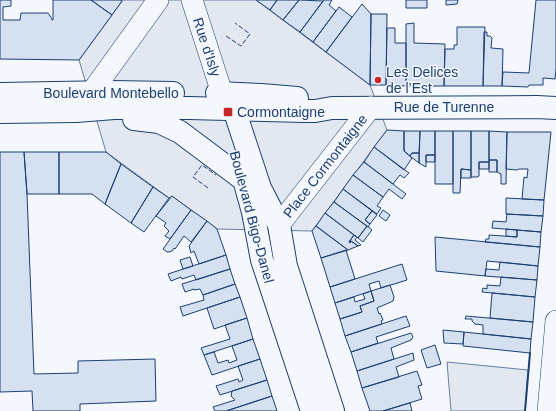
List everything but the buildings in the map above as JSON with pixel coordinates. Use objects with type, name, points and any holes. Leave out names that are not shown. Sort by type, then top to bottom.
[{"type":"main road","name":"Boulevard Montebello","points":[[0,94],[91,93],[225,104]]},
{"type":"main road","name":"Rue de Turenne","points":[[225,104],[262,95],[302,98],[332,108],[556,108]]},
{"type":"main road","name":"Boulevard Montebello","points":[[0,112],[76,111],[114,108],[225,104]]},
{"type":"main road","name":"Boulevard Bigo-Danel","points":[[225,104],[253,212],[262,260],[312,411]]},
{"type":"main road","name":"Boulevard Bigo-Danel","points":[[225,104],[260,188],[279,225],[286,266],[333,411]]},
{"type":"main road","points":[[76,111],[99,116],[159,122],[180,132],[244,180]]},
{"type":"street","points":[[91,93],[158,0]]},
{"type":"street","name":"Rue d'Isly","points":[[192,0],[225,104]]},
{"type":"street","name":"Place Cormontaigne","points":[[279,225],[371,108]]},
{"type":"street","points":[[548,411],[553,388],[556,321]]},
{"type":"shaded area","points":[[123,0],[256,0],[370,85],[387,130],[312,231],[217,229],[172,196],[169,198],[106,152],[79,60]]},
{"type":"shaded area","points":[[447,362],[528,370],[525,411],[451,411]]},
{"type":"fence","points":[[226,36],[241,46],[250,34],[235,23]]},
{"type":"fence","points":[[208,188],[193,177],[202,165],[216,175]]},
{"type":"wall","points":[[525,411],[530,353]]},
{"type":"place","name":"Les Delices de l’Est","points":[[378,80]]},
{"type":"place","name":"Cormontaigne","points":[[228,112]]}]
